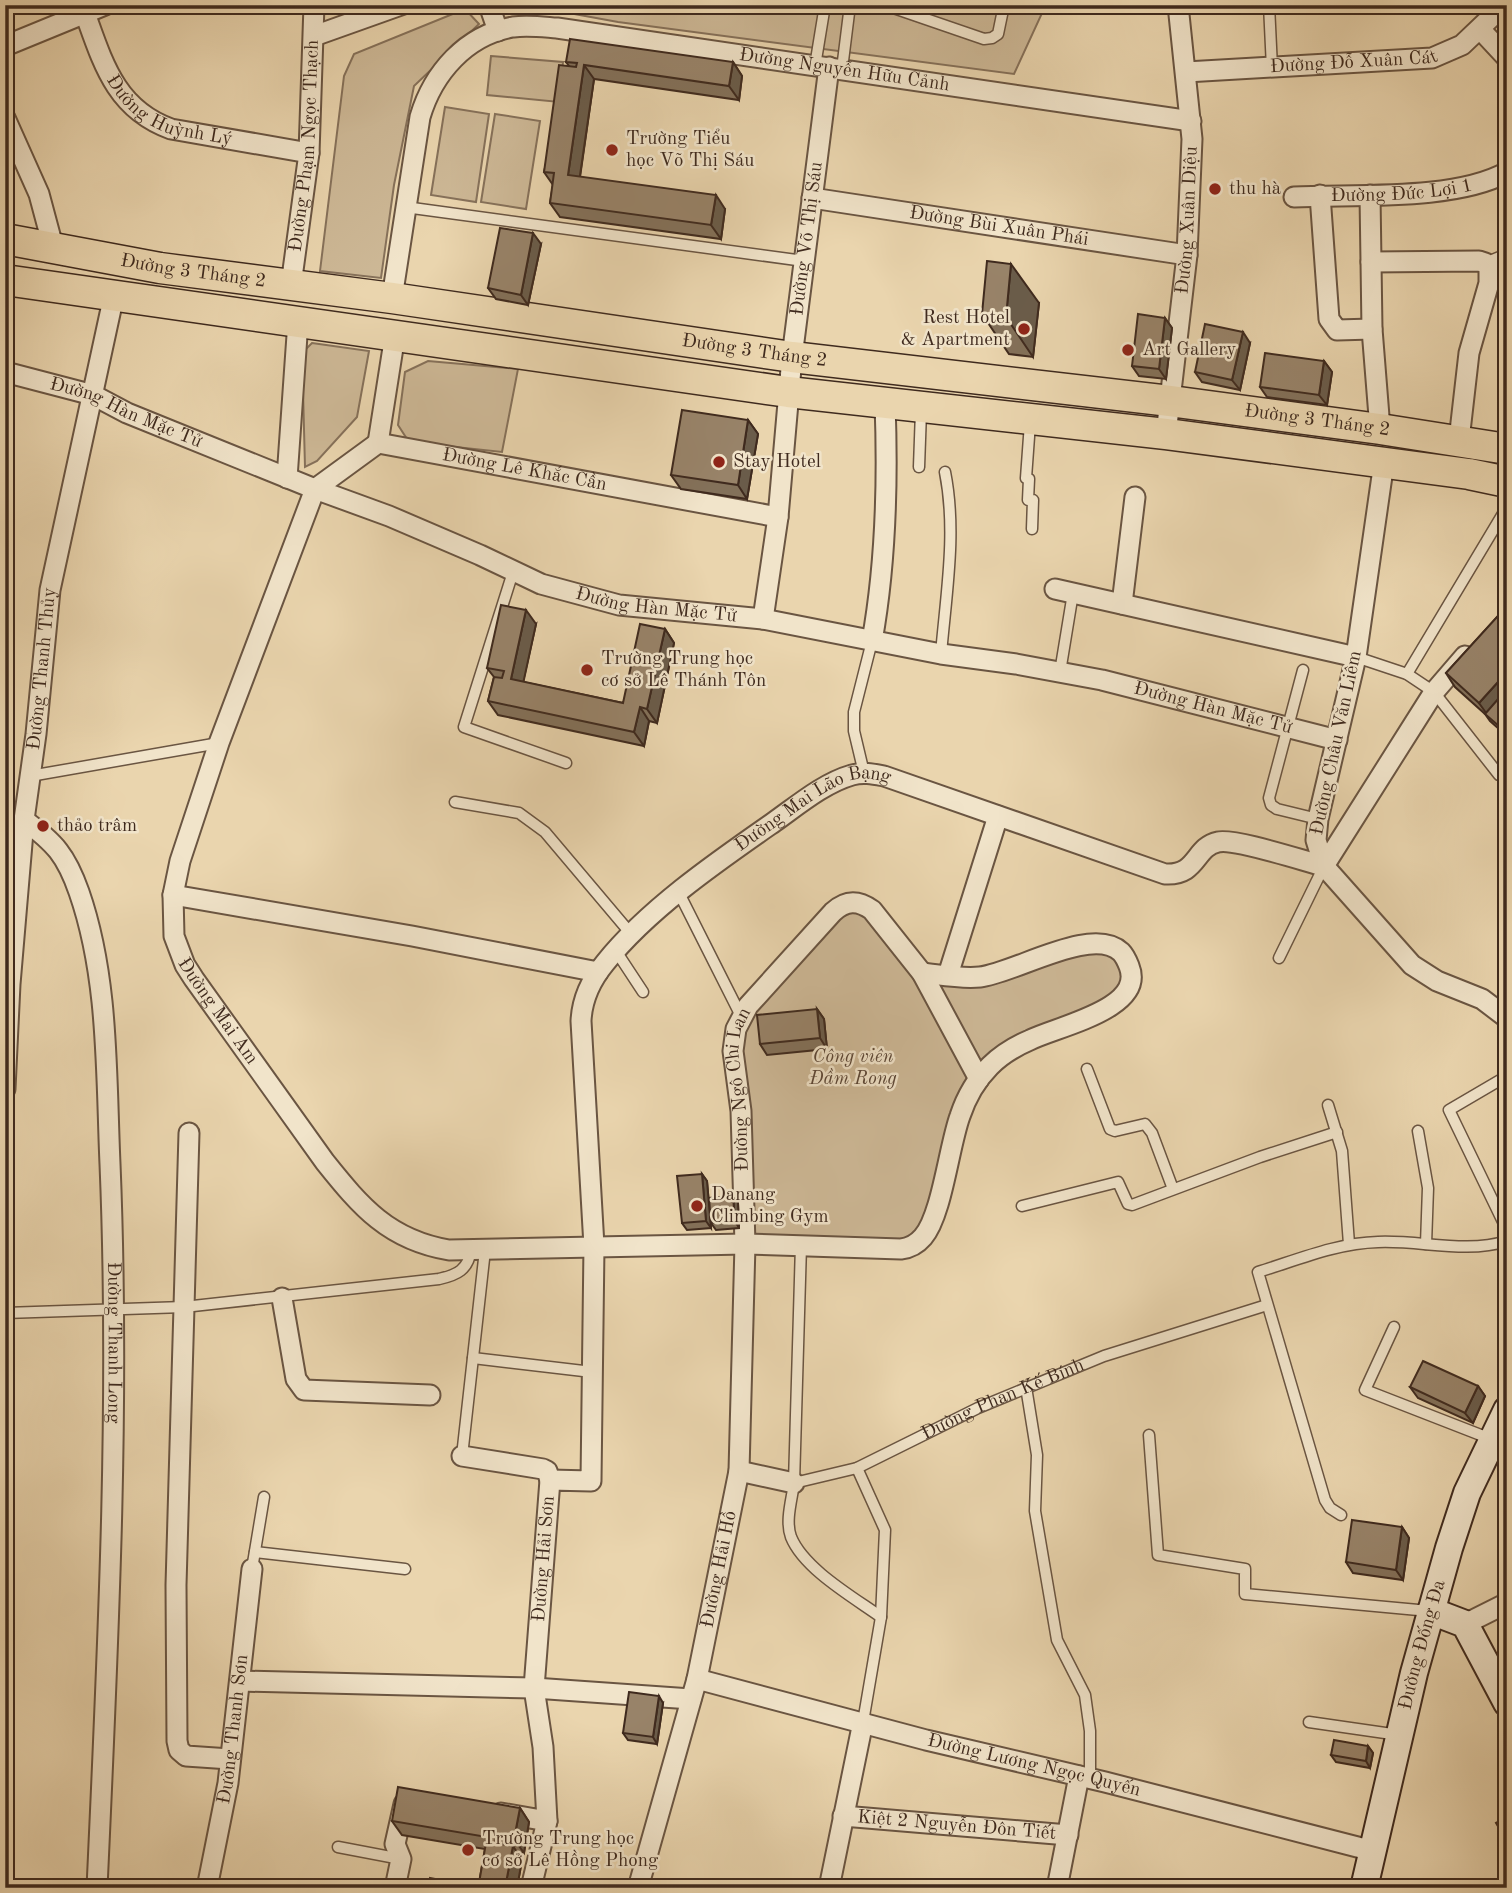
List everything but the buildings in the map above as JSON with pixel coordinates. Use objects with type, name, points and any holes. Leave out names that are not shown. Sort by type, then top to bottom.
[{"type":"main road","name":"Đường 3 Tháng 2","points":[[5,239],[160,268],[382,297],[792,357],[1170,401],[1459,440],[1507,449]]},
{"type":"main road","name":"Đường 3 Tháng 2","points":[[5,280],[788,392],[1166,434],[1384,462],[1507,482]]},
{"type":"main road","name":"Đường Đống Đa","points":[[1364,1888],[1431,1611],[1460,1512],[1507,1410]]},
{"type":"main road","points":[[1431,1611],[1465,1624],[1507,1703]]},
{"type":"street","points":[[5,46],[84,9],[105,5]]},
{"type":"street","name":"Đường Phạm Ngọc Thạch","points":[[300,286],[309,153],[314,5]]},
{"type":"street","points":[[314,36],[401,5]]},
{"type":"street","points":[[489,5],[498,31]]},
{"type":"street","name":"Đường Xuân Diệu","points":[[1166,434],[1187,255],[1191,121],[1178,5]]},
{"type":"street","name":"Đường Đỗ Xuân Cát","points":[[1186,72],[1432,58],[1462,45],[1504,5]]},
{"type":"street","name":"Đường Huỳnh Lý","points":[[84,9],[116,89],[127,103],[155,123],[171,129],[309,153]]},
{"type":"street","name":"Đường Nguyễn Hữu Cảnh","points":[[382,297],[405,207],[420,117],[433,84],[464,49],[484,36],[498,31],[530,26],[557,29],[1191,121]]},
{"type":"street","points":[[1480,29],[1507,58]]},
{"type":"street","name":"Đường Võ Thị Sáu","points":[[763,620],[778,517],[788,392],[829,67]]},
{"type":"street","points":[[5,118],[39,194],[54,250]]},
{"type":"street","name":"Đường Đức Lợi 1","points":[[1294,197],[1435,191],[1477,185],[1507,172]]},
{"type":"street","points":[[1320,195],[1329,319],[1337,330],[1372,329]]},
{"type":"street","points":[[1370,195],[1372,329],[1380,429]]},
{"type":"street","name":"Đường Bùi Xuân Phái","points":[[812,198],[1187,255]]},
{"type":"street","points":[[1371,262],[1485,263],[1489,267],[1489,283],[1469,353],[1459,440]]},
{"type":"street","name":"Đường Thanh Thủy","points":[[5,1089],[11,902],[30,776],[50,590],[114,295]]},
{"type":"street","points":[[287,478],[301,322]]},
{"type":"street","points":[[315,489],[378,443],[380,333]]},
{"type":"street","name":"Đường Hàn Mặc Tử","points":[[5,372],[93,395],[127,413],[389,516],[541,584],[619,605],[763,620],[941,654],[1102,680],[1337,740]]},
{"type":"street","points":[[872,641],[883,551],[887,447],[885,403]]},
{"type":"street","name":"Đường Lê Khắc Cần","points":[[378,443],[778,517]]},
{"type":"street","name":"Đường Châu Văn Liêm","points":[[1384,462],[1356,657],[1318,819],[1316,840],[1324,866],[1412,965],[1437,981],[1482,999],[1507,1018]]},
{"type":"street","name":"Đường Mai Am","points":[[315,489],[219,743],[180,861],[173,895],[174,936],[185,965],[348,1191],[372,1215],[408,1240],[429,1247],[478,1250],[745,1244]]},
{"type":"street","points":[[1122,604],[1135,497]]},
{"type":"street","points":[[1064,591],[1356,657]]},
{"type":"street","points":[[1324,866],[1434,692],[1480,639]]},
{"type":"street","name":"Đường Mai Lão Bạng","points":[[594,1246],[581,1021],[584,999],[598,972],[632,934],[715,863],[816,793],[848,776],[864,773],[884,776],[1166,874],[1188,869],[1207,847],[1225,841],[1324,866]]},
{"type":"street","points":[[948,975],[998,816]]},
{"type":"street","name":"Đường Thanh Long","points":[[24,820],[50,839],[62,852],[79,893],[90,933],[105,1035],[113,1226],[113,1467],[97,1888]]},
{"type":"street","points":[[173,895],[412,936],[598,972]]},
{"type":"street","name":"Đường Ngô Chi Lan","points":[[745,1244],[741,1111],[733,1051],[736,1029],[748,1006],[833,912],[847,903],[863,904],[872,910],[922,973],[979,1079]]},
{"type":"street","points":[[745,1244],[901,1249],[916,1244],[930,1227],[960,1115],[979,1079],[1007,1052],[1030,1039],[1111,1007],[1130,990],[1132,972],[1121,952],[1098,944],[1079,946],[996,974],[979,977],[922,973]]},
{"type":"street","points":[[189,1132],[176,1585],[177,1741],[179,1750],[186,1756],[230,1759]]},
{"type":"street","name":"Đường Hải Hồ","points":[[638,1888],[697,1679],[739,1471],[745,1244]]},
{"type":"street","name":"Đường Hải Sơn","points":[[531,1888],[547,1821],[543,1747],[534,1688],[551,1479],[591,1481],[594,1246]]},
{"type":"street","points":[[282,1298],[296,1379],[304,1390],[430,1395]]},
{"type":"street","points":[[462,1456],[542,1469],[547,1471],[551,1479]]},
{"type":"street","name":"Đường Phan Kế Bính","points":[[739,1471],[794,1483]]},
{"type":"street","name":"Đường Thanh Sơn","points":[[208,1888],[230,1759],[254,1561]]},
{"type":"street","points":[[1465,1624],[1507,1603]]},
{"type":"street","name":"Đường Lương Ngọc Quyến","points":[[697,1679],[926,1740],[1085,1777],[1373,1851]]},
{"type":"street","points":[[240,1681],[534,1688],[691,1699]]},
{"type":"street","points":[[829,1888],[863,1722]]},
{"type":"street","points":[[1057,1888],[1068,1835],[1085,1777]]},
{"type":"street","points":[[395,1888],[401,1859],[395,1844],[412,1799]]},
{"type":"street","points":[[483,1810],[547,1821]]},
{"type":"street","name":"Kiệt 2 Nguyễn Đôn Tiết","points":[[843,1816],[1068,1835]]},
{"type":"lane","points":[[825,5],[829,67]]},
{"type":"lane","points":[[829,67],[850,5]]},
{"type":"lane","points":[[885,5],[984,39],[998,34],[1004,5]]},
{"type":"lane","points":[[1269,5],[1272,68]]},
{"type":"lane","points":[[405,207],[804,261]]},
{"type":"lane","points":[[1485,263],[1507,254]]},
{"type":"lane","points":[[919,467],[921,407]]},
{"type":"lane","points":[[1031,419],[1026,478],[1030,479],[1028,500],[1033,500],[1032,529]]},
{"type":"lane","points":[[941,654],[951,543],[950,496],[945,472]]},
{"type":"lane","points":[[1407,674],[1507,507]]},
{"type":"lane","points":[[513,572],[464,727],[566,763]]},
{"type":"lane","points":[[1060,672],[1064,591]]},
{"type":"lane","points":[[864,773],[854,731],[854,712],[872,641]]},
{"type":"lane","points":[[1356,657],[1407,674],[1434,692],[1503,771]]},
{"type":"lane","points":[[1303,670],[1269,798],[1271,805],[1277,809],[1318,819]]},
{"type":"lane","points":[[30,776],[219,743]]},
{"type":"lane","points":[[456,802],[519,813],[545,832],[632,934]]},
{"type":"lane","points":[[1279,958],[1324,866]]},
{"type":"lane","points":[[679,892],[741,1016]]},
{"type":"lane","points":[[616,951],[643,992]]},
{"type":"lane","points":[[1087,1069],[1110,1129],[1113,1131],[1145,1124],[1152,1133],[1173,1189]]},
{"type":"lane","points":[[1507,1076],[1449,1110],[1507,1230]]},
{"type":"lane","points":[[1328,1105],[1342,1150],[1349,1244]]},
{"type":"lane","points":[[1418,1131],[1428,1188],[1426,1244]]},
{"type":"lane","points":[[1022,1206],[1116,1182],[1120,1184],[1130,1205],[1337,1132]]},
{"type":"lane","points":[[1341,1515],[1330,1508],[1325,1500],[1258,1272],[1349,1244],[1382,1241],[1474,1247],[1507,1241]]},
{"type":"lane","points":[[801,1244],[790,1536],[820,1573],[881,1617]]},
{"type":"lane","points":[[5,1313],[184,1307],[439,1279],[458,1273],[478,1250]]},
{"type":"lane","points":[[462,1456],[473,1358],[478,1250]]},
{"type":"lane","name":"Đường Phan Kế Bính","points":[[794,1483],[857,1468],[978,1408],[1104,1356],[1267,1305]]},
{"type":"lane","points":[[1394,1327],[1365,1390],[1492,1439]]},
{"type":"lane","points":[[473,1358],[592,1372]]},
{"type":"lane","points":[[1026,1387],[1037,1455],[1035,1511],[1057,1640],[1085,1695],[1090,1731],[1085,1777]]},
{"type":"lane","points":[[1149,1435],[1158,1555],[1245,1569],[1245,1594],[1431,1611]]},
{"type":"lane","points":[[857,1468],[885,1530],[881,1617],[863,1722]]},
{"type":"lane","points":[[264,1497],[254,1561],[405,1569]]},
{"type":"lane","points":[[1309,1722],[1400,1735]]},
{"type":"lane","points":[[338,1847],[401,1859]]},
{"type":"green space","points":[[525,5],[1032,5],[1043,11],[1014,74],[618,22]]},
{"type":"green space","points":[[465,9],[479,24],[414,86],[394,185],[381,278],[320,271],[344,76],[354,54]]},
{"type":"green space","points":[[491,56],[563,62],[559,102],[487,95]]},
{"type":"green space","points":[[445,107],[489,114],[476,202],[431,195]]},
{"type":"green space","points":[[495,114],[540,121],[526,209],[481,202]]},
{"type":"green space","points":[[312,343],[369,351],[357,417],[317,461],[305,467],[302,353]]},
{"type":"green space","points":[[428,361],[518,369],[502,452],[409,442],[398,425],[405,372]]},
{"type":"green space","name":"Công viên Đầm Rong","points":[[847,903],[863,904],[922,973],[948,975],[1079,946],[1121,952],[1130,990],[1007,1052],[979,1079],[933,1218],[901,1249],[745,1244],[741,1016]]},
{"type":"place","name":"Trường Tiểu học Võ Thị Sáu","points":[[612,150]]},
{"type":"place","name":"thu hà","points":[[1215,189]]},
{"type":"place","name":"Rest Hotel & Apartment","points":[[1024,329]]},
{"type":"place","name":"Art Gallery","points":[[1128,350]]},
{"type":"place","name":"Stay Hotel","points":[[719,462]]},
{"type":"place","name":"Trường Trung học cơ sở Lê Thánh Tôn","points":[[587,670]]},
{"type":"place","name":"thảo trâm","points":[[43,826]]},
{"type":"place","name":"Danang Climbing Gym","points":[[697,1206]]},
{"type":"place","name":"Trường Trung học cơ sở Lê Hồng Phong","points":[[468,1850]]}]
